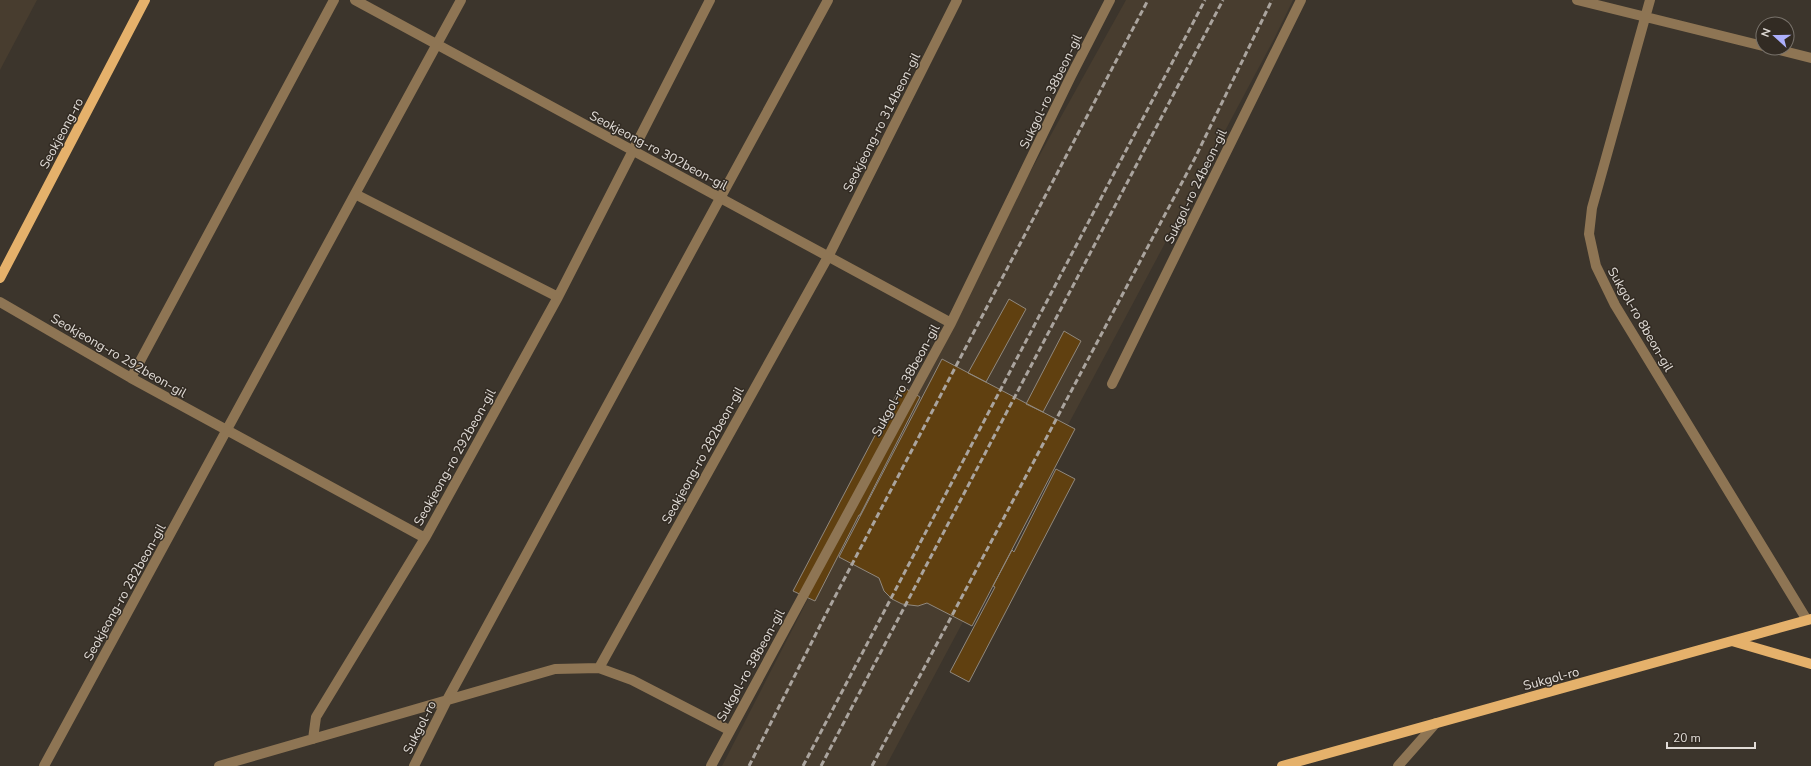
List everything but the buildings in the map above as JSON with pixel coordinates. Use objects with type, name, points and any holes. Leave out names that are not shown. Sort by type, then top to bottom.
[{"type":"main road","name":"Seokjeong-ro","points":[[0,278],[145,0]]},
{"type":"main road","name":"Sukgol-ro","points":[[1282,766],[1305,763],[1436,723],[1809,620]]},
{"type":"main road","points":[[1732,641],[1811,664]]},
{"type":"lane","points":[[131,378],[334,0]]},
{"type":"lane","name":"Seokjeong-ro 302beon-gil","points":[[355,0],[720,198],[829,255],[951,323]]},
{"type":"lane","points":[[226,430],[461,0]]},
{"type":"lane","name":"Seokjeong-ro 292beon-gil","points":[[0,302],[131,378],[424,538],[558,297],[710,0]]},
{"type":"lane","name":"Sukgol-ro","points":[[414,766],[447,700],[828,0]]},
{"type":"lane","name":"Seokjeong-ro 314beon-gil","points":[[829,255],[958,0]]},
{"type":"lane","name":"Sukgol-ro 38beon-gil","points":[[711,766],[729,730],[951,323],[1071,76],[1110,0]]},
{"type":"lane","name":"Sukgol-ro 24beon-gil","points":[[1112,384],[1301,0]]},
{"type":"lane","points":[[1576,0],[1755,44]]},
{"type":"lane","name":"Sukgol-ro 8beon-gil","points":[[1650,0],[1592,208],[1589,234],[1596,266],[1616,305],[1809,620]]},
{"type":"lane","points":[[1795,54],[1811,58]]},
{"type":"lane","points":[[355,194],[558,297]]},
{"type":"lane","name":"Seokjeong-ro 282beon-gil","points":[[599,668],[829,255]]},
{"type":"lane","name":"Seokjeong-ro 282beon-gil","points":[[44,766],[226,430]]},
{"type":"lane","points":[[313,739],[316,717],[424,538]]},
{"type":"lane","points":[[219,766],[555,669],[599,668],[632,680],[729,730]]},
{"type":"lane","points":[[1398,766],[1436,723]]},
{"type":"shaded area","points":[[0,0],[37,0],[0,70]]},
{"type":"shaded area","points":[[1126,0],[1293,0],[1274,39],[886,766],[722,766],[999,228]]},
{"type":"railway","points":[[749,766],[828,610],[1148,0]]},
{"type":"railway","points":[[803,766],[1205,0]]},
{"type":"railway","points":[[821,766],[1223,0]]},
{"type":"railway","points":[[872,766],[1195,158],[1272,0]]}]
